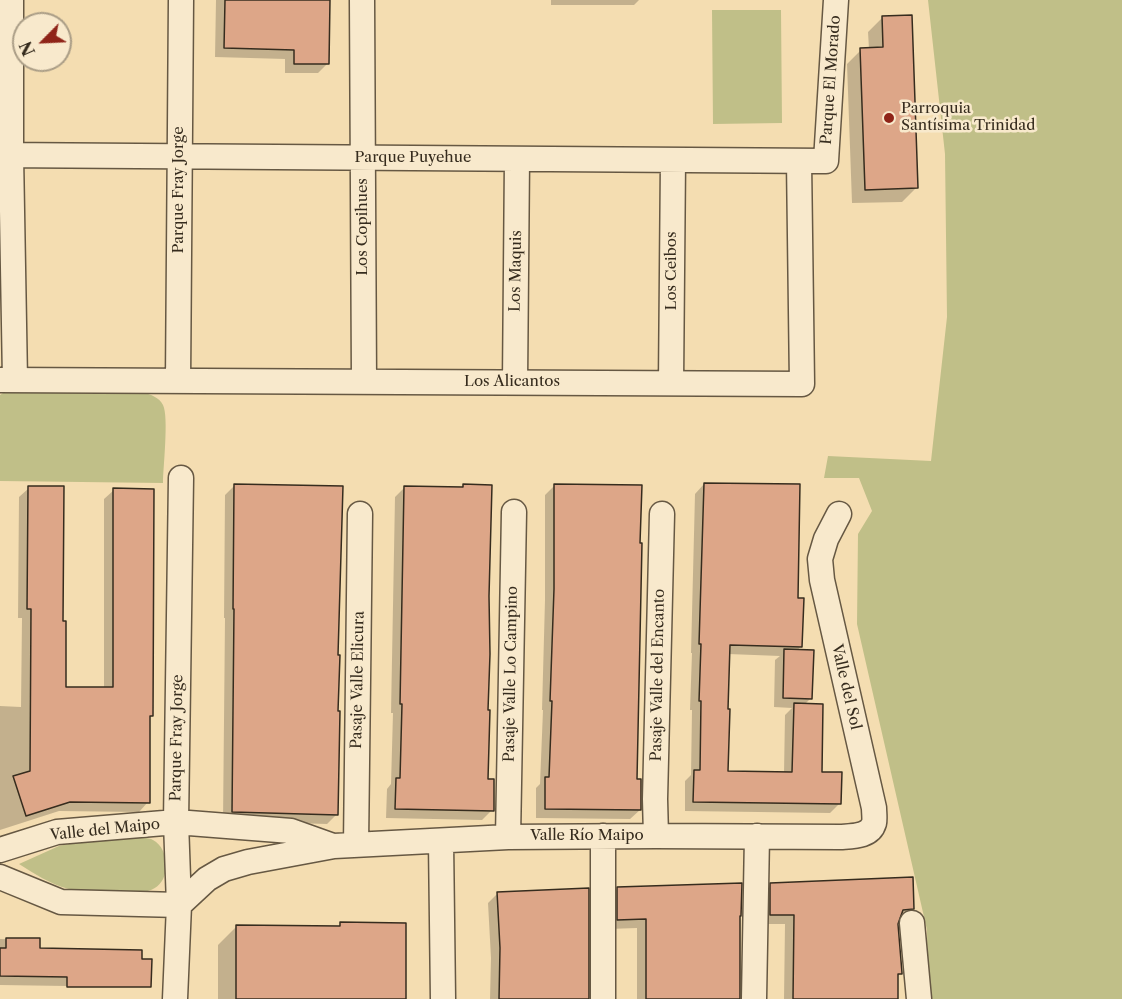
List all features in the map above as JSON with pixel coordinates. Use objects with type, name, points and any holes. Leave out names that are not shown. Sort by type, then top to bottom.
[{"type":"street","points":[[8,380],[5,155],[11,0]]},
{"type":"street","name":"Parque Fray Jorge","points":[[178,381],[181,0]]},
{"type":"street","name":"Los Copihues","points":[[362,0],[364,381]]},
{"type":"street","name":"Parque El Morado","points":[[826,161],[836,0]]},
{"type":"street","name":"Parque Puyehue","points":[[5,155],[826,161]]},
{"type":"street","name":"Los Maquis","points":[[515,382],[517,159]]},
{"type":"street","name":"Los Ceibos","points":[[671,383],[673,160]]},
{"type":"street","name":"Los Alicantos","points":[[8,380],[802,384],[800,161]]},
{"type":"street","name":"Parque Fray Jorge","points":[[175,999],[179,905],[176,822],[181,477]]},
{"type":"street","name":"Pasaje Valle Lo Campino","points":[[508,837],[514,512]]},
{"type":"street","name":"Pasaje Valle Elicura","points":[[345,846],[360,514]]},
{"type":"street","name":"Pasaje Valle del Encanto","points":[[656,836],[662,514]]},
{"type":"street","name":"Valle del Sol","points":[[839,514],[826,539],[820,559],[822,580],[871,794],[875,822],[864,834],[840,837]]},
{"type":"street","name":"Valle Río Maipo","points":[[176,822],[291,831],[345,846]]},
{"type":"street","name":"Valle del Maipo","points":[[0,850],[57,832],[176,822]]},
{"type":"street","points":[[603,836],[603,999]]},
{"type":"street","name":"Valle Río Maipo","points":[[179,905],[207,879],[224,869],[248,862],[345,846],[508,837],[840,837]]},
{"type":"street","points":[[754,999],[757,837]]},
{"type":"street","points":[[441,841],[443,999]]},
{"type":"street","points":[[0,877],[61,902],[179,905]]},
{"type":"street","points":[[912,923],[919,999]]},
{"type":"shaded area","points":[[928,0],[1122,0],[1122,999],[928,999],[927,930],[857,624],[858,534],[872,511],[859,478],[824,478],[828,456],[931,461],[947,317],[945,154]]},
{"type":"shaded area","points":[[712,10],[781,10],[782,123],[713,124]]},
{"type":"shaded area","points":[[6,391],[143,392],[154,397],[161,402],[165,411],[163,483],[0,481],[0,395]]},
{"type":"shaded area","points":[[97,838],[148,838],[159,844],[166,863],[165,874],[161,882],[155,888],[139,893],[84,892],[55,884],[19,864],[59,846]]},
{"type":"building","points":[[225,0],[330,0],[329,64],[294,64],[294,50],[224,48]]},
{"type":"building","name":"Parroquia Santísima Trinidad","points":[[912,15],[918,188],[865,190],[860,48],[883,47],[882,16]]},
{"type":"building","points":[[704,483],[800,484],[798,598],[804,598],[802,647],[730,645],[728,771],[792,772],[794,703],[823,704],[822,772],[842,772],[841,804],[693,802],[694,770],[700,770],[701,644],[699,644]]},
{"type":"building","points":[[234,484],[343,486],[338,655],[340,655],[338,711],[340,711],[338,815],[232,812]]},
{"type":"building","points":[[463,484],[492,485],[488,779],[494,779],[494,811],[395,809],[396,778],[400,778],[404,486],[463,487]]},
{"type":"building","points":[[554,484],[642,485],[637,779],[641,779],[641,810],[545,809],[545,777],[549,777],[552,701],[550,701],[554,589]]},
{"type":"building","points":[[28,486],[64,486],[63,621],[66,621],[66,687],[113,687],[113,488],[154,489],[153,716],[150,716],[150,803],[70,802],[26,816],[13,776],[30,771],[31,609],[27,609]]},
{"type":"building","points":[[784,649],[814,650],[812,699],[783,698]]},
{"type":"building","points":[[913,877],[914,909],[903,910],[898,924],[902,974],[898,974],[898,999],[793,999],[794,915],[770,915],[770,883]]},
{"type":"building","points":[[742,883],[740,999],[646,999],[646,919],[617,920],[617,887]]},
{"type":"building","points":[[589,888],[589,999],[499,999],[500,948],[497,892]]},
{"type":"building","points":[[340,922],[406,923],[406,999],[236,999],[236,925],[340,926]]},
{"type":"building","points":[[6,938],[40,938],[40,948],[142,950],[142,959],[152,959],[151,987],[67,987],[67,977],[0,976],[0,948],[6,948]]},
{"type":"place","name":"Parroquia Santísima Trinidad","points":[[889,118]]}]
